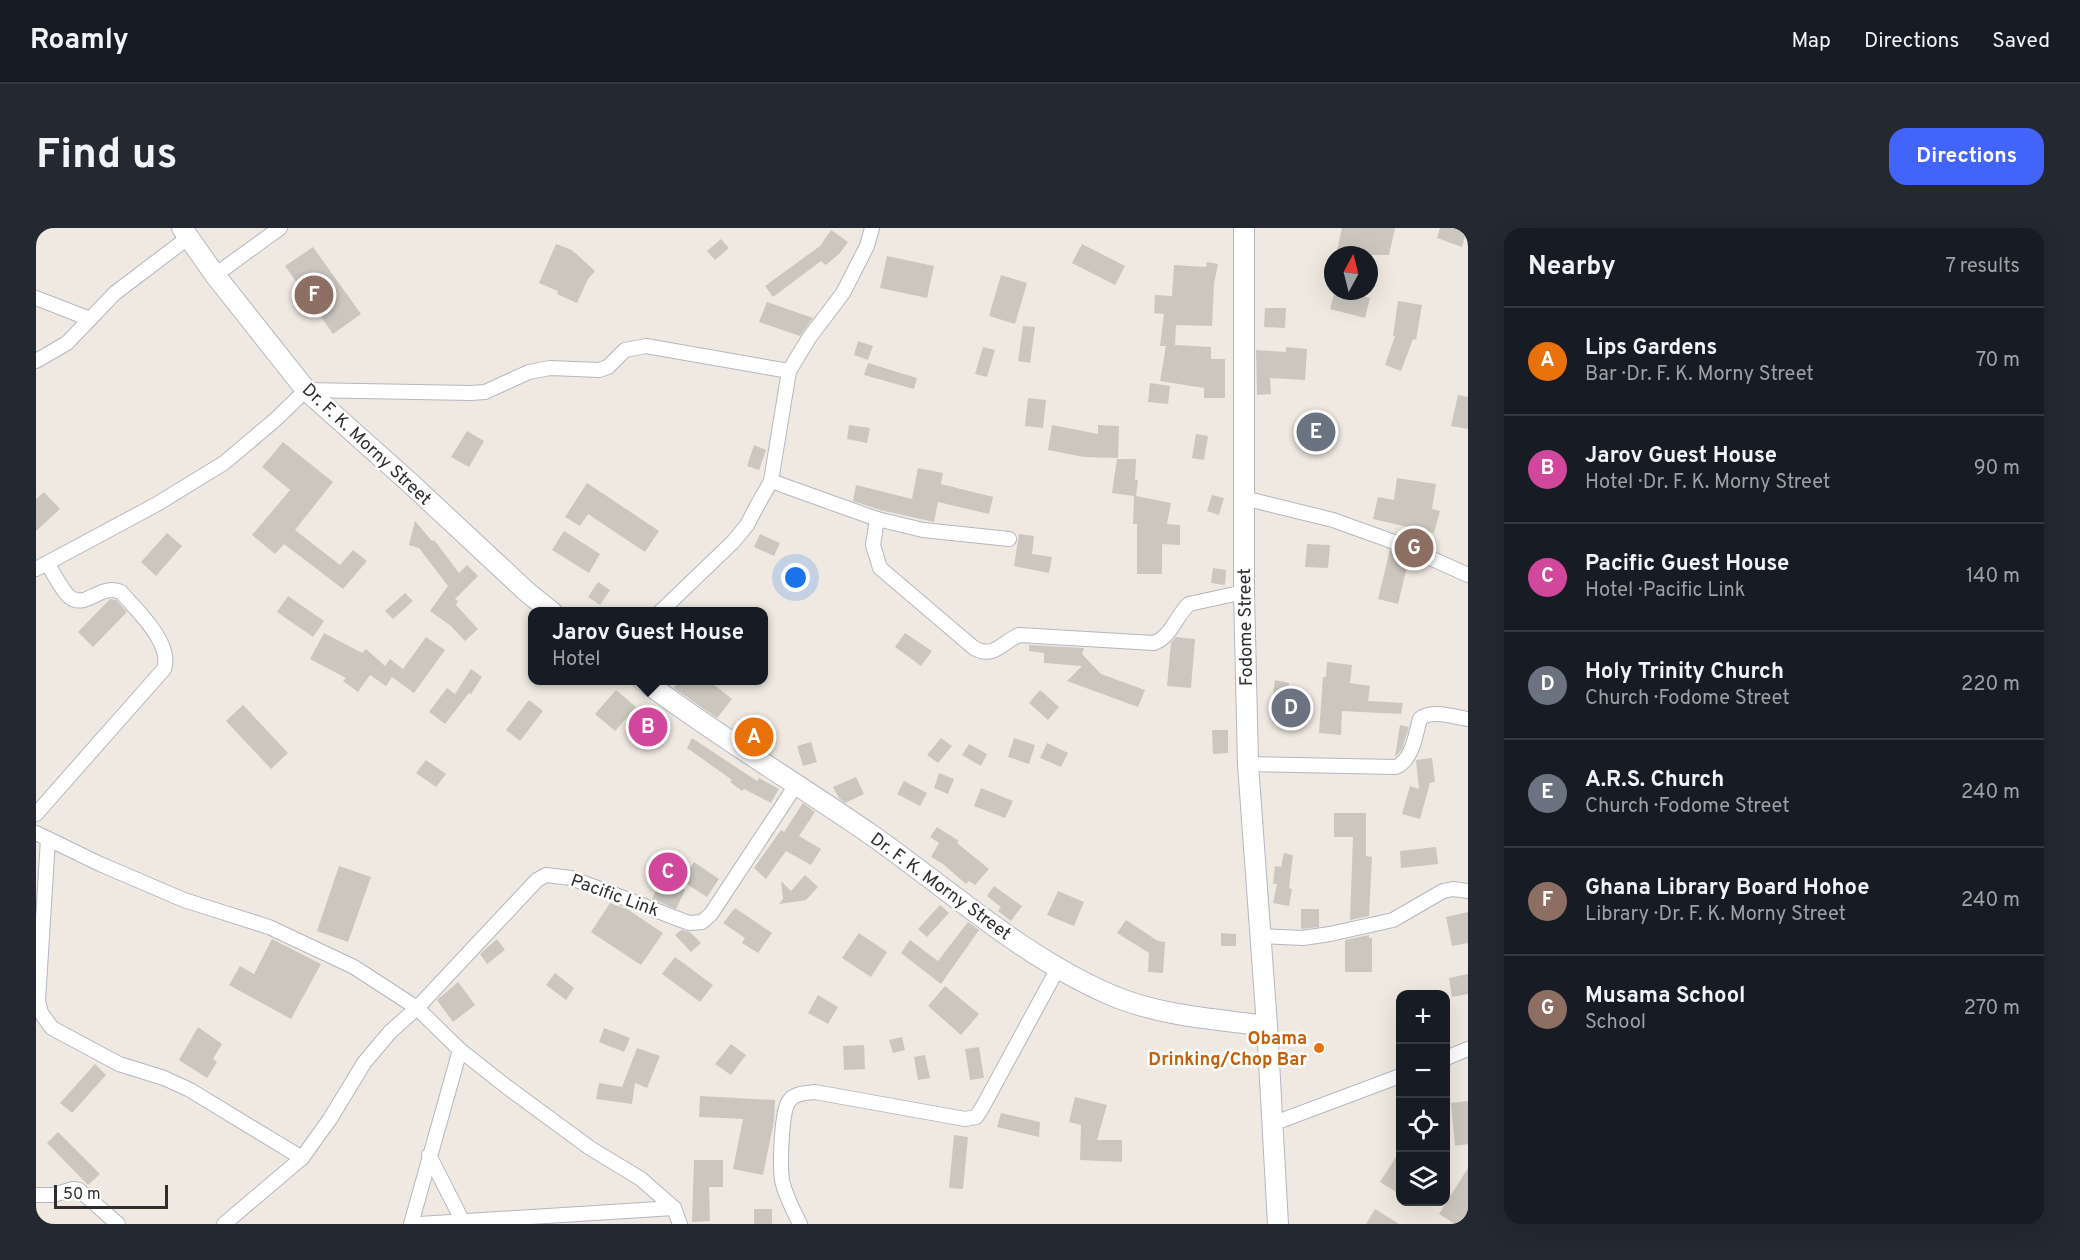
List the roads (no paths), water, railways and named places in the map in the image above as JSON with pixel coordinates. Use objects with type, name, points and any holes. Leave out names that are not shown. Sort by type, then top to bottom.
[{"type":"street","points":[[215,275],[280,228]]},
{"type":"street","points":[[665,607],[733,542],[747,525],[771,481],[789,371],[809,338],[843,293],[867,246],[872,228]]},
{"type":"street","name":"Fodome Street","points":[[1244,228],[1244,592],[1248,764],[1267,1026],[1278,1224]]},
{"type":"street","points":[[36,362],[67,343],[116,293],[185,233]]},
{"type":"street","name":"Dr. F. K. Morny Street","points":[[185,233],[215,275],[306,390],[546,607]]},
{"type":"street","points":[[36,298],[90,319]]},
{"type":"street","points":[[36,814],[166,664],[166,657],[159,638],[121,592],[102,591],[87,600],[78,601],[70,597],[41,566],[157,504],[224,463],[306,390],[485,392],[529,372],[550,368],[599,370],[608,367],[625,350],[646,346],[789,371]]},
{"type":"street","points":[[771,481],[877,519],[923,530],[1009,539]]},
{"type":"street","points":[[1244,498],[1333,520],[1397,543],[1468,575]]},
{"type":"street","points":[[877,519],[873,545],[880,568],[980,651],[997,650],[1009,639],[1019,635],[1154,643],[1167,636],[1189,604],[1244,592]]},
{"type":"street","name":"Dr. F. K. Morny Street","points":[[649,685],[873,836],[1021,945],[1058,968],[1113,996],[1161,1011],[1267,1026]]},
{"type":"street","points":[[1248,764],[1396,767],[1404,763],[1408,757],[1420,720],[1425,716],[1431,714],[1468,719]]},
{"type":"street","name":"Pacific Link","points":[[417,1008],[537,880],[546,875],[571,878],[689,923],[702,922],[711,914],[796,785]]},
{"type":"street","points":[[302,1158],[190,1090],[164,1078],[119,1064],[51,1028],[40,1013],[38,1001],[42,836],[184,900],[269,927],[354,967],[417,1008],[460,1050],[590,1148],[642,1179],[674,1208],[680,1224]]},
{"type":"street","points":[[1261,936],[1303,938],[1330,934],[1393,920],[1443,891],[1453,889],[1468,891]]},
{"type":"street","points":[[800,1224],[783,1181],[781,1145],[786,1107],[789,1101],[802,1093],[814,1092],[966,1119],[976,1116],[1058,968]]},
{"type":"street","points":[[224,1224],[302,1158],[330,1119],[364,1063],[390,1032],[417,1008]]},
{"type":"street","points":[[1450,1056],[1468,1049]]},
{"type":"street","points":[[411,1224],[460,1050]]},
{"type":"street","points":[[1272,1124],[1396,1078]]},
{"type":"street","points":[[429,1155],[463,1223]]},
{"type":"street","points":[[36,1195],[53,1195],[80,1190],[118,1224]]},
{"type":"street","points":[[419,1224],[674,1208]]},
{"type":"place","name":"Ghana Library Board Hohoe","points":[[314,295]]},
{"type":"place","name":"A.R.S. Church","points":[[1316,432]]},
{"type":"place","name":"Musama School","points":[[1414,548]]},
{"type":"place","name":"Holy Trinity Church","points":[[1291,708]]},
{"type":"place","name":"Jarov Guest House","points":[[648,727]]},
{"type":"place","name":"Lips Gardens","points":[[754,737]]},
{"type":"place","name":"Pacific Guest House","points":[[668,872]]},
{"type":"place","name":"Obama Drinking/Chop Bar","points":[[1319,1048]]}]
